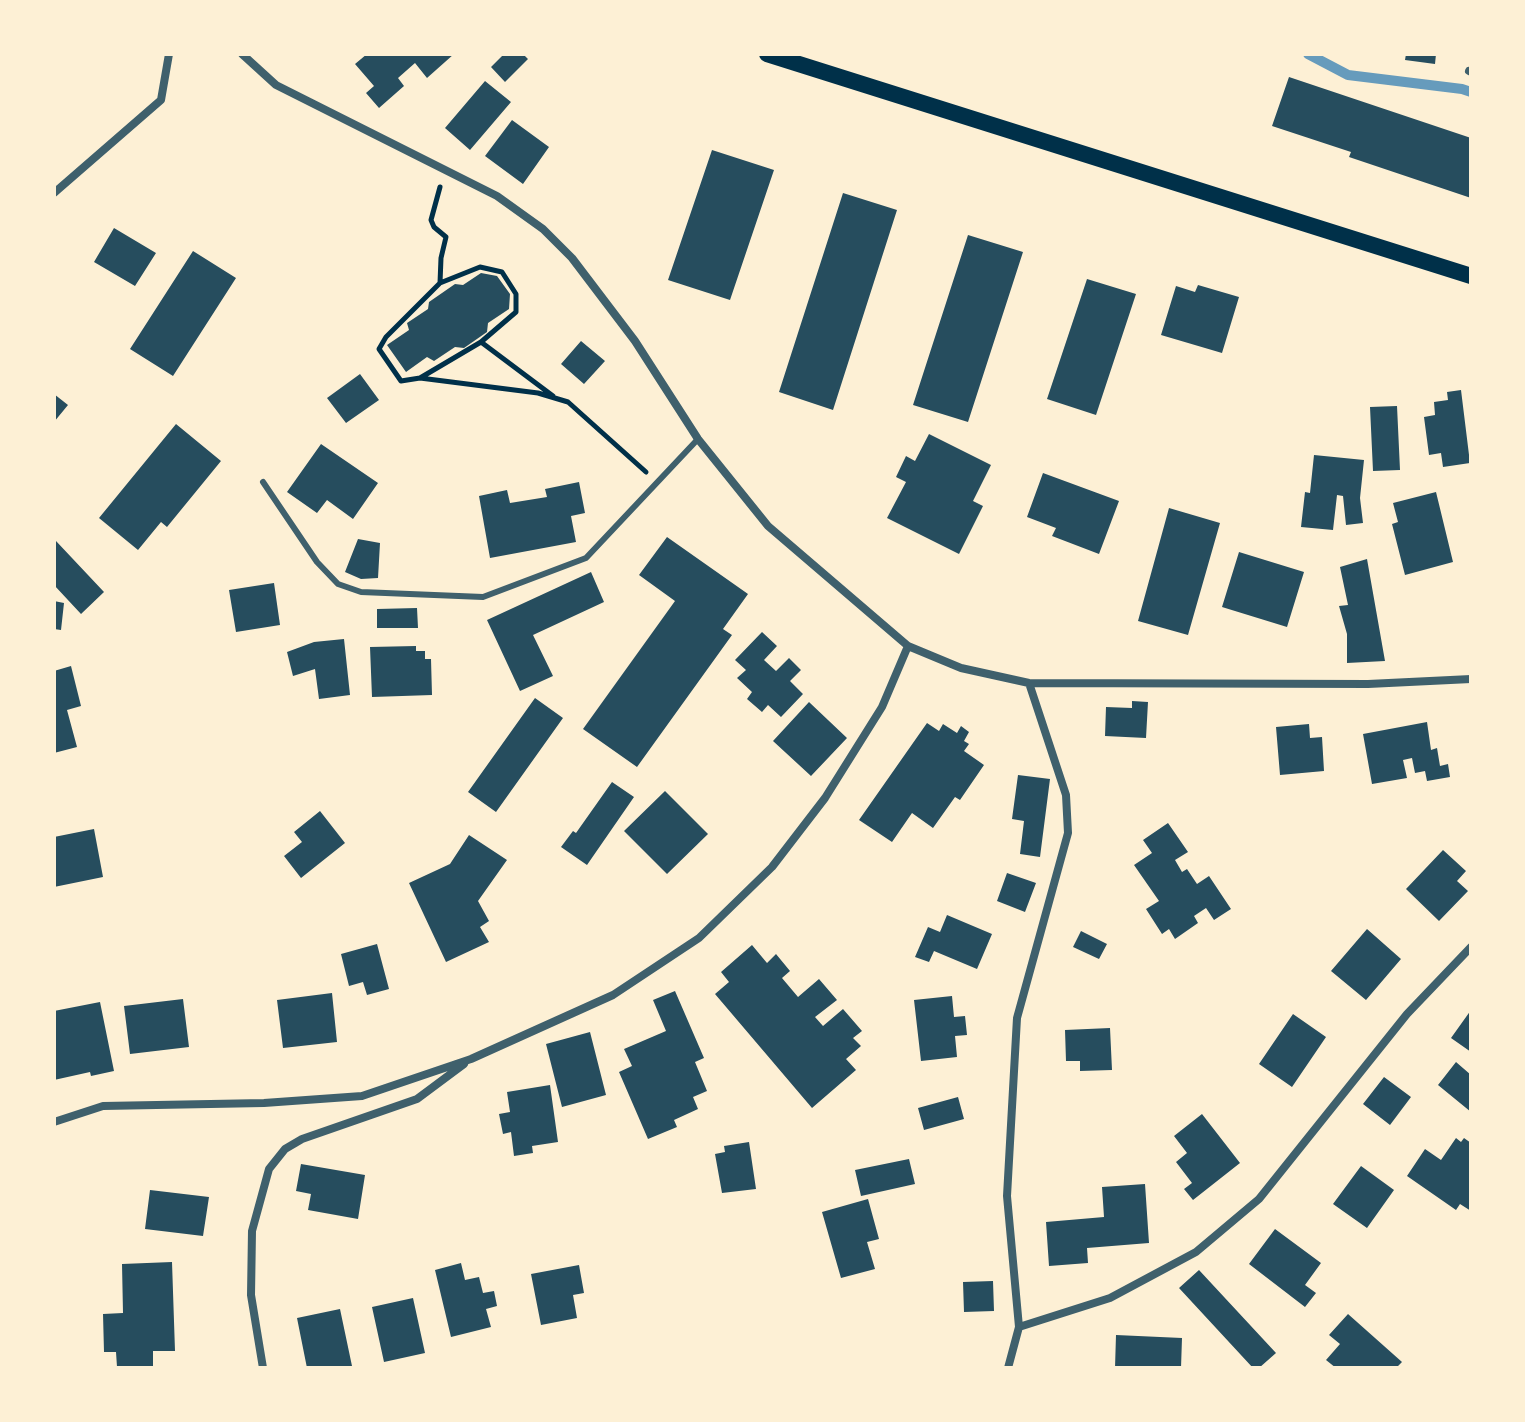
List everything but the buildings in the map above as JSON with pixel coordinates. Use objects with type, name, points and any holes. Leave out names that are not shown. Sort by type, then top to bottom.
[{"type":"main road","points":[[767,54],[1471,276]]},
{"type":"street","points":[[54,193],[161,100],[169,54]]},
{"type":"street","points":[[242,54],[276,85],[497,196],[543,229],[572,258],[635,341],[698,439],[768,526],[908,646],[961,668],[1029,683],[1368,684],[1471,679]]},
{"type":"street","points":[[54,1122],[103,1106],[264,1103],[362,1096],[471,1059],[613,995],[699,938],[772,867],[825,798],[882,707],[908,646]]},
{"type":"street","points":[[1008,1368],[1019,1327],[1007,1196],[1017,1018],[1068,833],[1066,795],[1029,683]]},
{"type":"street","points":[[1019,1327],[1110,1298],[1196,1252],[1259,1199],[1407,1014],[1471,947]]},
{"type":"street","points":[[263,1368],[251,1295],[252,1231],[269,1169],[285,1149],[302,1139],[417,1099],[471,1059]]},
{"type":"lane","points":[[263,482],[317,562],[338,584],[361,592],[483,597],[586,558],[698,439]]},
{"type":"path","points":[[440,283],[446,237],[431,220],[444,170]]},
{"type":"path","points":[[420,378],[481,342],[516,312],[516,294],[502,272],[480,267],[440,283],[386,337],[379,349],[401,381],[420,378],[538,393],[568,402],[657,482]]},
{"type":"path","points":[[481,342],[557,399]]},
{"type":"waterway","points":[[1308,54],[1348,75],[1471,92]]}]
